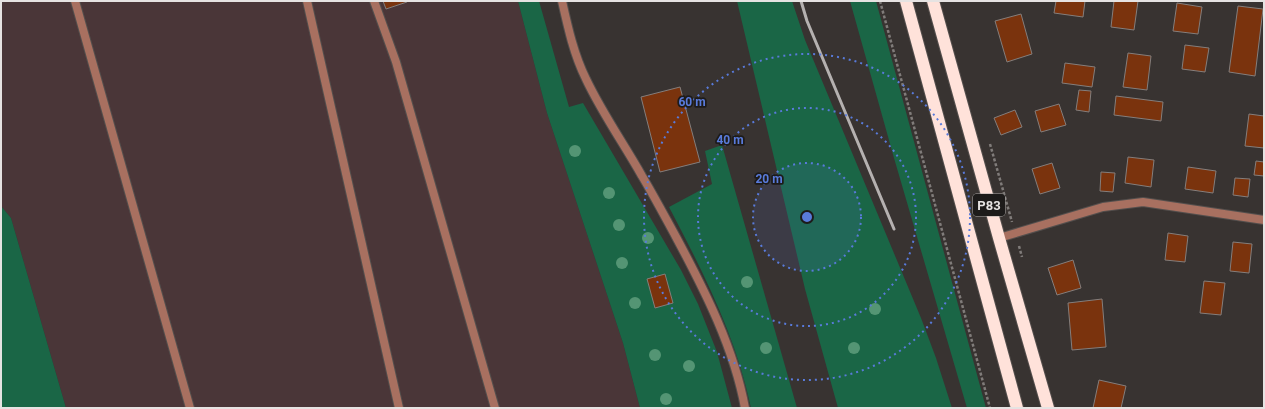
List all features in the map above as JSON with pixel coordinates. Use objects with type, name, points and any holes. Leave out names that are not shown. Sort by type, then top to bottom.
[{"type":"highway","name":"Р83","points":[[906,1],[1017,408]]},
{"type":"highway","name":"Р83","points":[[933,1],[1048,408]]},
{"type":"street","points":[[75,1],[190,408]]},
{"type":"street","points":[[307,1],[399,408]]},
{"type":"street","points":[[374,1],[396,62],[495,408]]},
{"type":"street","points":[[562,1],[574,50],[585,78],[600,106],[643,177],[701,285],[728,349],[745,408]]},
{"type":"street","points":[[999,238],[1104,208],[1143,202],[1264,220]]},
{"type":"path","points":[[880,1],[990,408]]},
{"type":"shaded area","points":[[1,1],[518,1],[547,113],[623,343],[640,408],[66,408],[11,218],[1,206]]},
{"type":"green space","points":[[518,1],[539,1],[569,107],[583,103],[681,270],[698,304],[717,352],[732,408],[640,408],[623,343],[547,113]]},
{"type":"green space","points":[[737,1],[792,1],[805,40],[921,318],[952,408],[838,408],[805,289]]},
{"type":"green space","points":[[850,1],[876,1],[986,408],[967,408]]},
{"type":"green space","points":[[722,145],[797,408],[751,408],[737,355],[717,305],[669,207],[712,184],[705,151]]},
{"type":"green space","points":[[1,206],[11,218],[66,408],[1,408]]},
{"type":"building","points":[[383,1],[407,1],[407,2],[386,9]]},
{"type":"building","points":[[1056,1],[1085,1],[1083,17],[1054,13]]},
{"type":"building","points":[[1114,1],[1138,1],[1134,30],[1111,27]]},
{"type":"building","points":[[1177,3],[1202,7],[1198,34],[1173,31]]},
{"type":"building","points":[[1238,6],[1263,9],[1255,76],[1229,72]]},
{"type":"building","points":[[1021,14],[1032,54],[1007,62],[995,21]]},
{"type":"building","points":[[1185,45],[1209,48],[1205,72],[1182,69]]},
{"type":"building","points":[[1128,53],[1151,56],[1147,90],[1123,87]]},
{"type":"building","points":[[1065,63],[1095,67],[1092,87],[1062,83]]},
{"type":"building","points":[[680,87],[700,162],[660,172],[641,97]]},
{"type":"building","points":[[1079,90],[1091,91],[1089,112],[1076,110]]},
{"type":"building","points":[[1116,96],[1163,102],[1161,121],[1114,115]]},
{"type":"building","points":[[1059,104],[1066,125],[1041,132],[1035,111]]},
{"type":"building","points":[[1015,110],[1022,127],[1001,135],[994,118]]},
{"type":"building","points":[[1249,114],[1264,116],[1264,148],[1245,146]]},
{"type":"building","points":[[1128,157],[1154,160],[1151,187],[1125,183]]},
{"type":"building","points":[[1256,161],[1264,162],[1264,176],[1254,175]]},
{"type":"building","points":[[1052,163],[1060,188],[1040,194],[1032,169]]},
{"type":"building","points":[[1188,167],[1216,171],[1213,193],[1185,189]]},
{"type":"building","points":[[1101,172],[1115,173],[1113,192],[1100,191]]},
{"type":"building","points":[[1235,178],[1250,179],[1248,197],[1233,195]]},
{"type":"building","points":[[1168,233],[1188,236],[1185,262],[1165,260]]},
{"type":"building","points":[[1233,242],[1252,244],[1249,273],[1230,271]]},
{"type":"building","points":[[1073,260],[1081,288],[1057,295],[1048,268]]},
{"type":"building","points":[[665,274],[673,303],[655,308],[647,279]]},
{"type":"building","points":[[1204,281],[1225,283],[1221,315],[1200,313]]},
{"type":"building","points":[[1102,299],[1106,347],[1072,350],[1068,303]]},
{"type":"building","points":[[1099,380],[1126,386],[1121,408],[1093,408]]},
{"type":"railway","points":[[801,1],[807,21],[894,229]]}]
